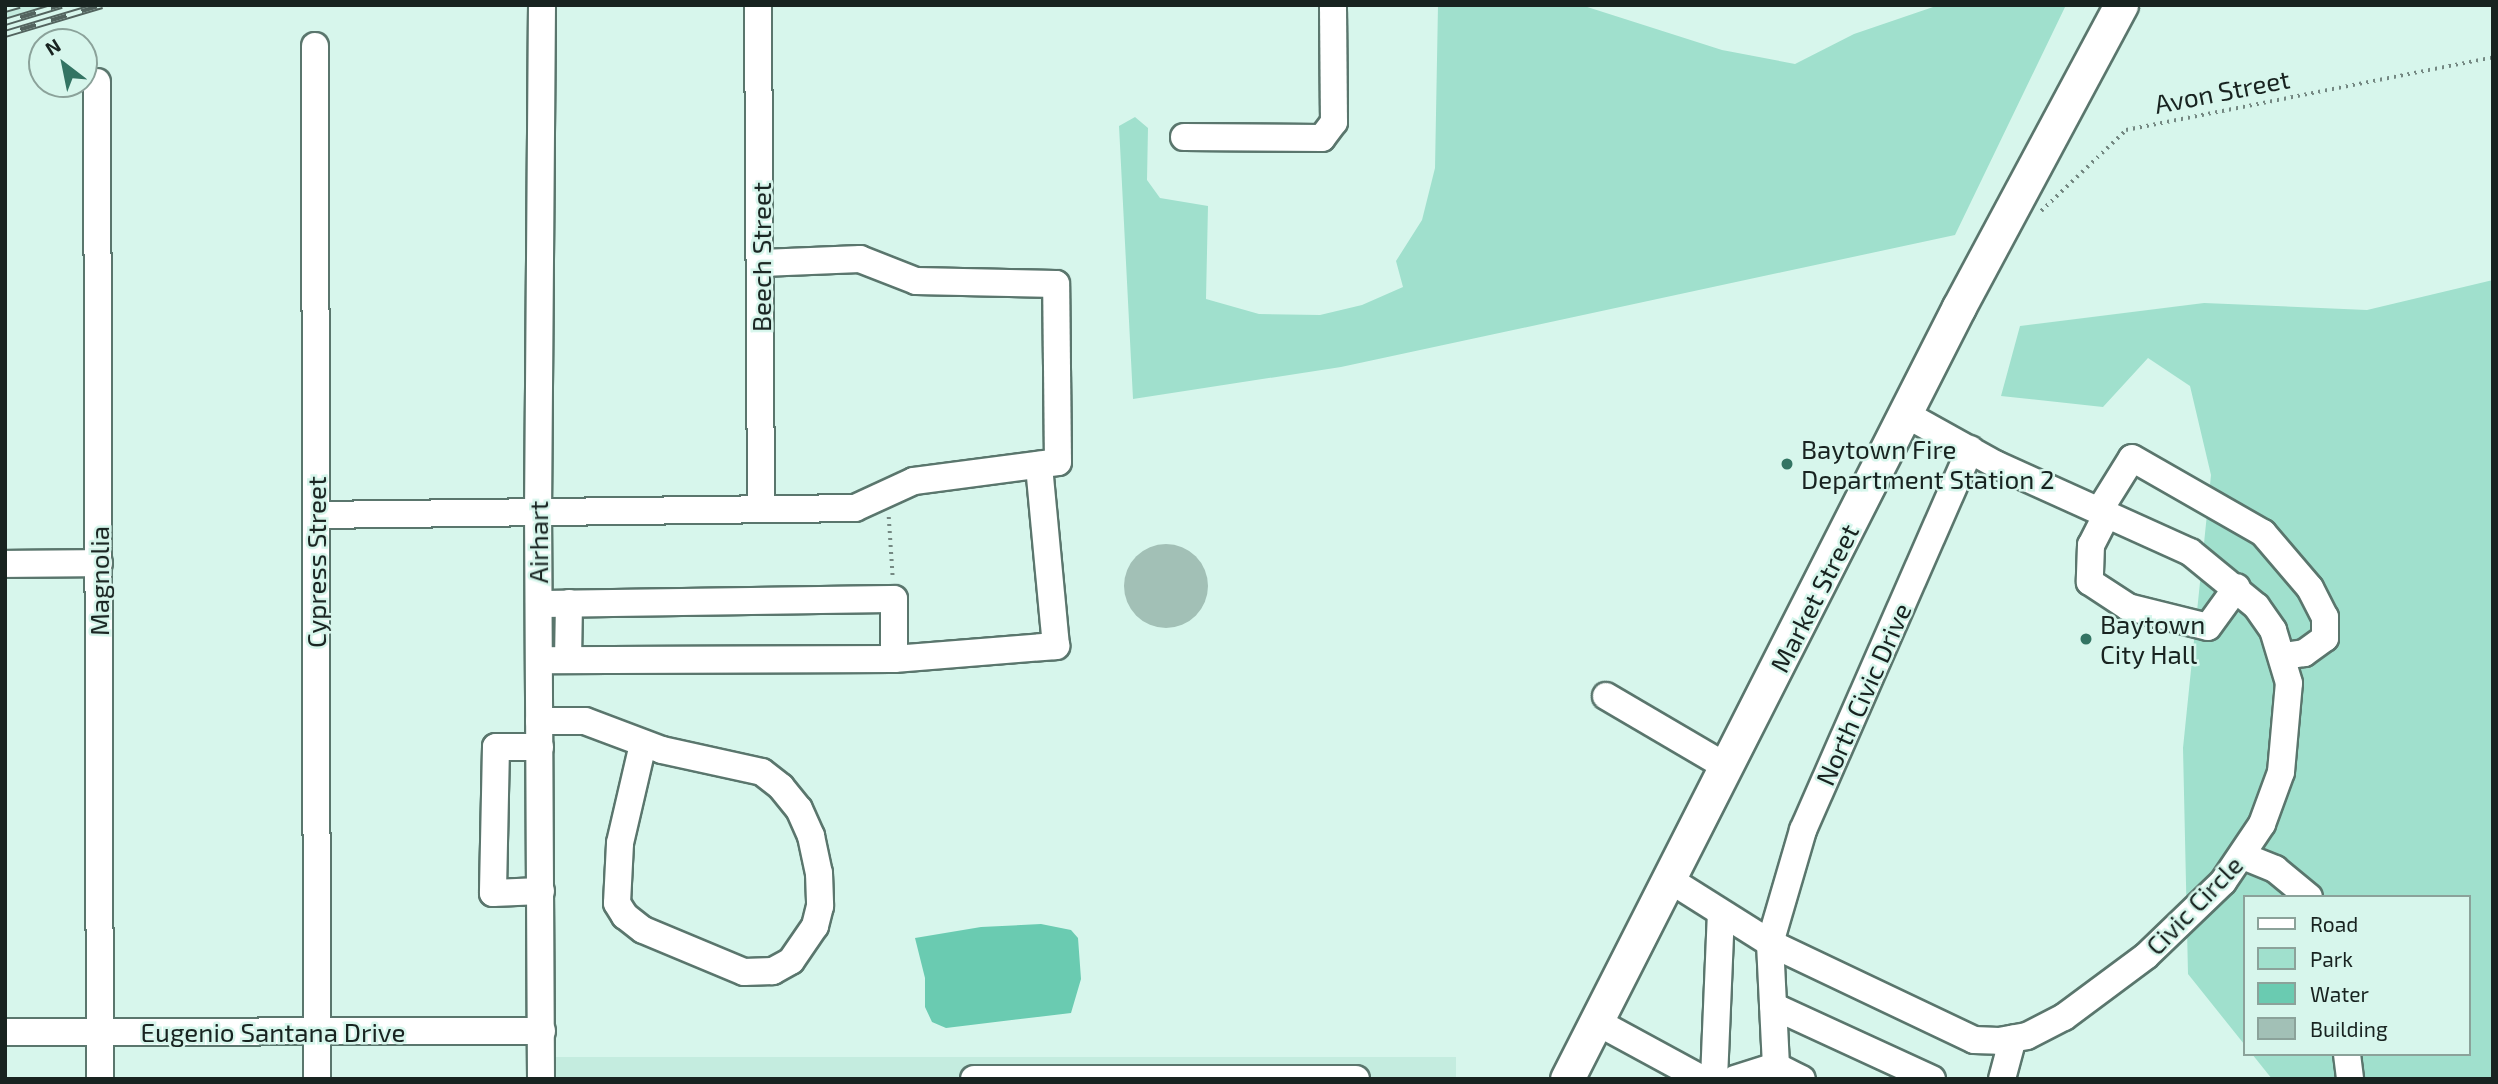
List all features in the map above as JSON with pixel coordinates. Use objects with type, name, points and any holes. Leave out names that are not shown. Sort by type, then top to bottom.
[{"type":"main road","name":"Market Street","points":[[1567,1079],[1907,415],[1959,307],[2121,5]]},
{"type":"street","name":"Airhart","points":[[541,1079],[538,515],[542,5]]},
{"type":"street","name":"Beech Street","points":[[758,5],[762,263],[761,509]]},
{"type":"street","points":[[1184,137],[1322,138],[1334,122],[1333,5]]},
{"type":"street","name":"Cypress Street","points":[[315,46],[317,1079]]},
{"type":"street","name":"Magnolia","points":[[97,98],[100,1079]]},
{"type":"street","points":[[317,515],[538,515],[855,508],[914,481],[1058,462],[1056,284],[916,281],[860,258],[762,263]]},
{"type":"street","name":"Civic Circle","points":[[1670,880],[1770,943],[1974,1040],[2013,1038],[2064,1017],[2126,972],[2190,916],[2243,856],[2262,824],[2281,772],[2290,710],[2284,656],[2273,630],[2237,587],[2190,552],[1970,449],[1907,415]]},
{"type":"street","name":"North Civic Drive","points":[[1776,1066],[1770,943],[1803,830],[1970,449]]},
{"type":"street","points":[[2237,587],[2208,627],[2128,607],[2090,582],[2091,545],[2103,513],[2132,458],[2263,533],[2310,588],[2325,618],[2325,638],[2304,653],[2284,656]]},
{"type":"street","points":[[539,660],[894,659],[1056,646],[1039,465]]},
{"type":"street","points":[[5,564],[99,563]]},
{"type":"street","points":[[538,604],[894,598],[894,659]]},
{"type":"street","points":[[568,660],[569,603]]},
{"type":"street","points":[[1606,696],[1727,767]]},
{"type":"street","points":[[539,721],[585,721],[643,744],[762,772],[799,809],[811,836],[820,906],[806,945],[791,961],[773,971],[744,972],[643,930],[625,916],[616,893],[620,843],[643,744]]},
{"type":"street","points":[[540,747],[496,747],[493,893],[541,891]]},
{"type":"street","points":[[2243,856],[2274,869],[2306,895]]},
{"type":"street","points":[[1714,1079],[1721,914]]},
{"type":"street","points":[[1773,1006],[1932,1079]]},
{"type":"street","points":[[1597,1022],[1702,1079]]},
{"type":"street","name":"Eugenio Santana Drive","points":[[5,1032],[542,1031]]},
{"type":"street","points":[[2002,1079],[2013,1038]]},
{"type":"street","points":[[2347,1056],[2350,1079]]},
{"type":"street","points":[[1735,1079],[1776,1066],[1802,1079]]},
{"type":"street","points":[[974,1079],[1356,1079]]},
{"type":"path","name":"Avon Street","points":[[2040,213],[2126,130],[2493,57]]},
{"type":"path","points":[[888,493],[894,598]]},
{"type":"shaded area","points":[[5,5],[60,5],[5,26]]},
{"type":"shaded area","points":[[556,1057],[1456,1057],[1456,1079],[556,1079]]},
{"type":"green space","points":[[1438,5],[1581,5],[1722,50],[1795,64],[1854,34],[1939,5],[2066,5],[1955,235],[1341,367],[1133,399],[1119,126],[1135,117],[1148,128],[1147,180],[1160,198],[1208,206],[1206,299],[1259,314],[1320,315],[1362,305],[1403,287],[1396,261],[1422,220],[1435,168]]},
{"type":"green space","points":[[2493,280],[2493,1079],[2272,1079],[2254,1056],[2470,1056],[2470,895],[2242,895],[2242,1042],[2188,974],[2183,748],[2211,475],[2190,386],[2148,358],[2103,407],[2001,396],[2020,326],[2204,303],[2367,310]]},
{"type":"water","points":[[1041,924],[1071,930],[1078,938],[1081,979],[1071,1013],[946,1028],[932,1022],[925,1007],[925,978],[915,938],[981,927]]},
{"type":"building","points":[[1158,544],[1174,544],[1190,551],[1201,562],[1208,578],[1205,602],[1196,616],[1174,628],[1158,628],[1142,621],[1131,610],[1124,594],[1124,578],[1131,562],[1142,551]]},
{"type":"railway","points":[[5,9],[19,5]]},
{"type":"railway","points":[[5,22],[61,5]]},
{"type":"railway","points":[[5,34],[102,5]]},
{"type":"place","name":"Baytown Fire Department Station 2","points":[[1787,464]]},
{"type":"place","name":"Baytown City Hall","points":[[2086,639]]}]
